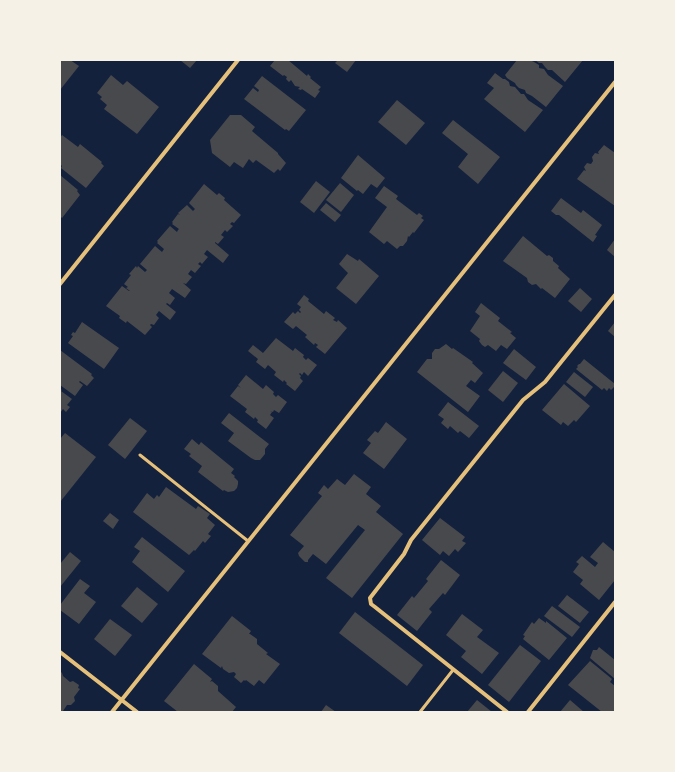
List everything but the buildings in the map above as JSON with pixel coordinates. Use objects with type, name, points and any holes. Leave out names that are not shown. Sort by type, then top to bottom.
[{"type":"street","points":[[60,284],[238,60]]},
{"type":"street","points":[[112,712],[615,82]]},
{"type":"street","points":[[507,712],[374,607],[370,601],[371,596],[404,554],[411,540],[523,400],[545,382],[615,295]]},
{"type":"street","points":[[528,712],[615,602]]},
{"type":"street","points":[[60,652],[137,712]]},
{"type":"lane","points":[[140,455],[248,542]]},
{"type":"lane","points":[[420,712],[453,670]]}]
